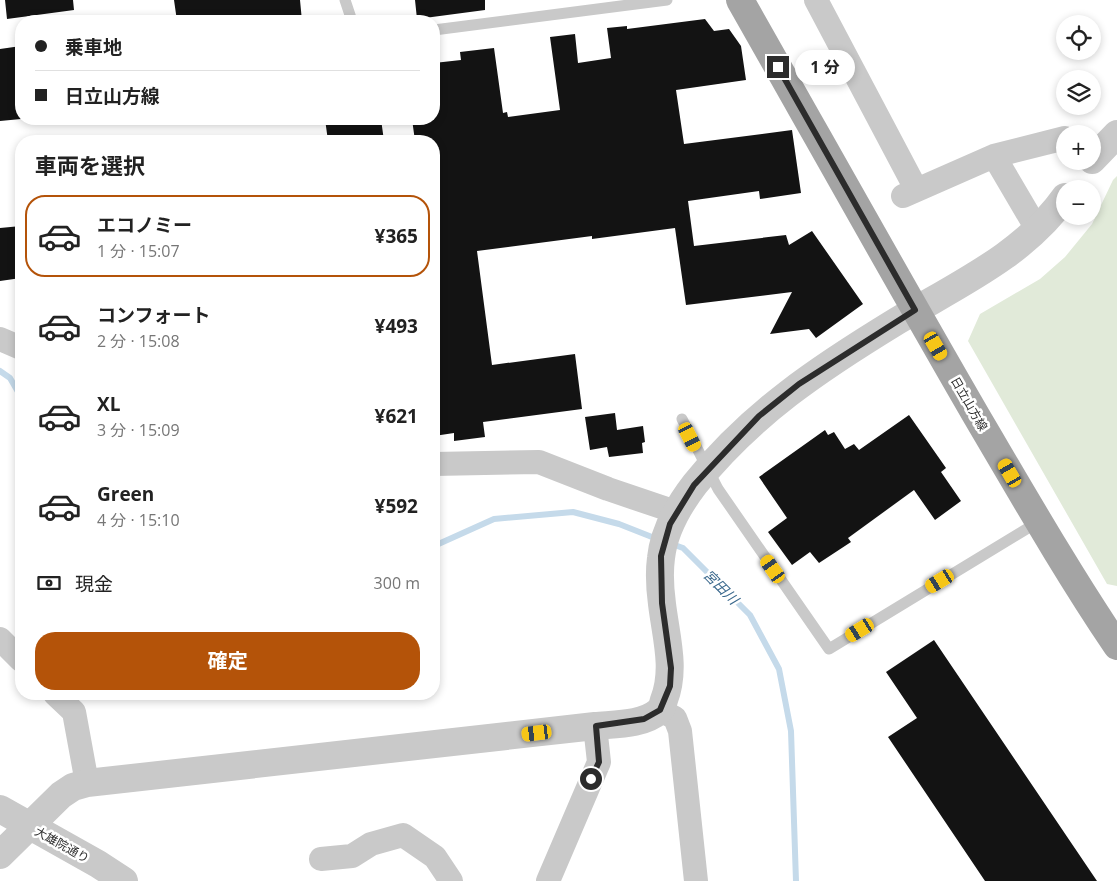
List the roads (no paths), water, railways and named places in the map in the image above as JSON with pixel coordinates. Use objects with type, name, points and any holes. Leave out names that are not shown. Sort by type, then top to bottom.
[{"type":"main road","name":"日立山方線","points":[[740,0],[915,310],[1038,522],[1117,646]]},
{"type":"street","points":[[816,0],[909,193],[994,156],[1056,140]]},
{"type":"street","points":[[1101,151],[1117,134]]},
{"type":"street","points":[[994,156],[1037,229]]},
{"type":"street","points":[[1077,180],[1085,170]]},
{"type":"street","points":[[0,855],[61,795],[74,787],[87,783],[596,726],[644,719],[660,710],[670,686],[671,668],[662,603],[661,556],[673,518],[694,485],[759,416],[806,379],[915,310],[986,269],[1037,229],[1056,207]]},
{"type":"street","points":[[0,339],[15,345]]},
{"type":"street","points":[[440,464],[538,462],[608,489],[673,518]]},
{"type":"street","points":[[0,639],[15,654]]},
{"type":"street","points":[[61,700],[74,712],[87,783]]},
{"type":"street","points":[[660,710],[675,718],[680,731],[696,881]]},
{"type":"street","points":[[548,881],[599,762],[596,726]]},
{"type":"street","name":"大雄院通り","points":[[0,809],[98,864],[124,881]]},
{"type":"street","points":[[321,859],[352,856],[371,844],[403,835],[436,857],[451,881]]},
{"type":"lane","points":[[345,0],[350,15]]},
{"type":"lane","points":[[440,29],[667,0]]},
{"type":"lane","points":[[682,419],[718,489],[829,649],[1038,522]]},
{"type":"waterway","name":"宮田川","points":[[0,371],[10,378],[15,387]]},
{"type":"waterway","name":"宮田川","points":[[440,543],[494,519],[573,512],[619,524],[657,539]]},
{"type":"waterway","name":"宮田川","points":[[669,543],[683,548],[750,615],[779,669],[791,731],[796,881]]}]
